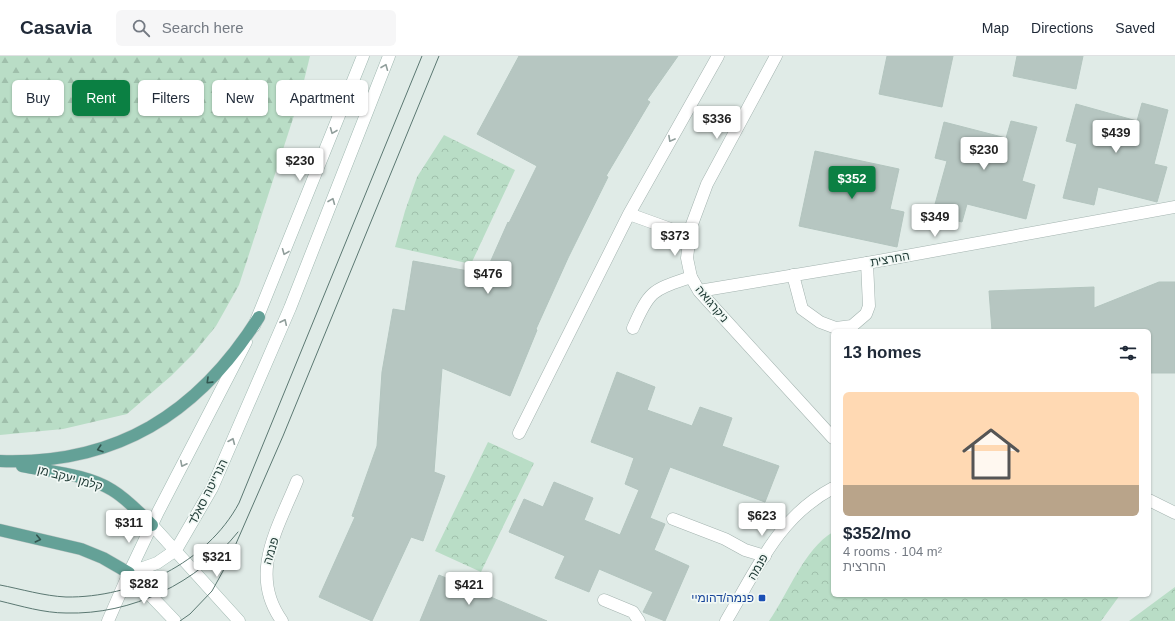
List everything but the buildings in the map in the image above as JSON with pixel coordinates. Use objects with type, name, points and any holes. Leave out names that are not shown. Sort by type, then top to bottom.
[{"type":"main road","points":[[108,621],[152,524],[259,317],[363,56]]},
{"type":"main road","name":"הנרייטה סאלד","points":[[129,573],[157,563],[176,550],[212,488],[290,308],[389,56]]},
{"type":"main road","points":[[519,433],[629,214],[718,56]]},
{"type":"main road","name":"ניקרגואה","points":[[776,56],[706,184],[691,227],[687,258],[691,277],[699,291],[831,436]]},
{"type":"main road","name":"החרצית","points":[[699,291],[868,263],[1175,207]]},
{"type":"main road","points":[[629,214],[690,236]]},
{"type":"main road","points":[[793,276],[802,309],[820,322],[836,328],[852,326],[866,314],[869,306],[868,263]]},
{"type":"main road","points":[[633,328],[644,304],[657,289],[691,277]]},
{"type":"main road","points":[[0,461],[25,462],[57,459],[82,454],[120,442],[152,426],[190,399],[213,378],[231,357],[259,317]]},
{"type":"main road","name":"קלמן יעקב מן","points":[[0,461],[81,478],[100,484],[124,498],[152,524]]},
{"type":"main road","name":"פנמה","points":[[282,621],[269,599],[265,584],[265,568],[271,547],[297,481]]},
{"type":"main road","name":"פנמה","points":[[726,621],[775,538],[790,519],[805,505],[831,489]]},
{"type":"main road","points":[[1151,501],[1175,514]]},
{"type":"main road","points":[[673,519],[725,539],[745,550],[765,556]]},
{"type":"main road","points":[[152,524],[239,621]]},
{"type":"main road","points":[[0,530],[81,549],[103,558],[129,573],[175,621]]},
{"type":"main road","points":[[604,600],[633,612],[638,621]]},
{"type":"green space","points":[[0,56],[310,56],[304,80],[276,80],[276,116],[294,116],[239,285],[216,326],[194,353],[171,376],[127,414],[63,429],[0,435]]},
{"type":"green space","points":[[444,135],[515,170],[471,264],[395,247],[405,211],[417,177]]},
{"type":"green space","points":[[488,442],[534,463],[481,572],[435,551]]},
{"type":"green space","points":[[831,534],[831,597],[1119,597],[1101,621],[769,621],[813,549]]},
{"type":"green space","points":[[1175,587],[1175,621],[1129,621]]},
{"type":"tram line","points":[[0,585],[41,594],[66,597],[91,596],[117,591],[142,584],[166,573],[188,559],[208,543],[225,524],[239,503],[422,56]]},
{"type":"tram line","points":[[180,621],[190,614],[212,591],[228,562],[283,436],[439,56]]},
{"type":"tram line","points":[[0,601],[41,611],[58,613],[91,612],[139,602],[183,581],[222,550],[238,532]]},
{"type":"place","name":"פנמה/דהומיי","points":[[762,598]]}]
